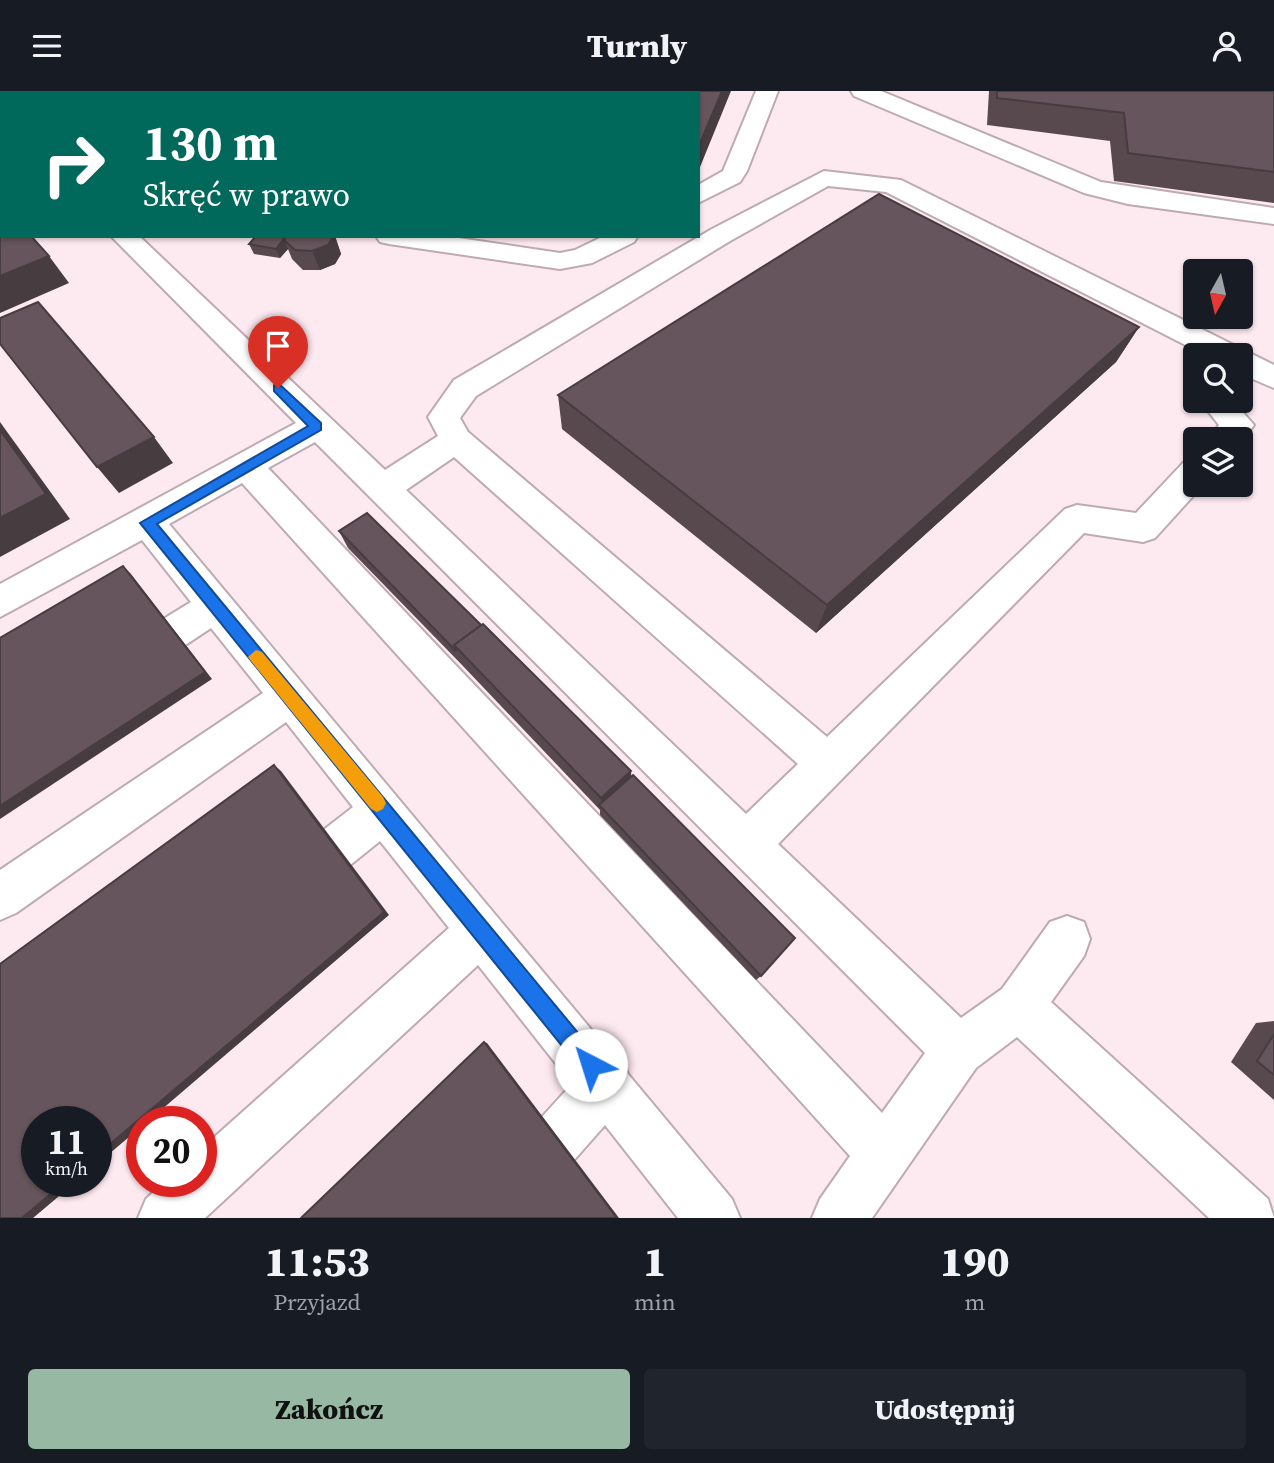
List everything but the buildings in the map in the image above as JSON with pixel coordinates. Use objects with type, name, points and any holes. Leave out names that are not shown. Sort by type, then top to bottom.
[{"type":"lane","points":[[700,195],[736,171],[766,91]]},
{"type":"lane","points":[[862,91],[1093,188],[1128,196],[1274,216]]},
{"type":"lane","points":[[828,764],[456,440],[444,417],[465,388],[710,242],[824,178],[892,185],[1205,343]]},
{"type":"lane","points":[[126,238],[163,271],[316,427],[748,842],[958,1050]]},
{"type":"lane","points":[[403,238],[559,261],[582,257],[621,238]]},
{"type":"lane","points":[[1253,367],[1274,378]]},
{"type":"lane","points":[[1226,413],[1238,425],[1236,427]]},
{"type":"lane","points":[[0,602],[112,538],[148,523],[316,427]]},
{"type":"lane","points":[[381,490],[456,440]]},
{"type":"lane","points":[[246,466],[884,1154]]},
{"type":"lane","points":[[748,842],[1077,518],[1143,528],[1183,485]]},
{"type":"lane","points":[[148,523],[607,1084],[713,1218]]},
{"type":"lane","points":[[102,678],[216,605]]},
{"type":"lane","points":[[0,897],[289,697]]},
{"type":"lane","points":[[263,907],[383,811]]},
{"type":"lane","points":[[165,1218],[480,932]]},
{"type":"lane","points":[[839,1218],[958,1050],[1019,1006],[1067,939]]},
{"type":"lane","points":[[1019,1006],[1249,1218]]},
{"type":"lane","points":[[486,1218],[607,1084]]},
{"type":"slow traffic","points":[[256,657],[377,803]]},
{"type":"route","points":[[278,388],[316,427],[148,523],[591,1065]]}]
